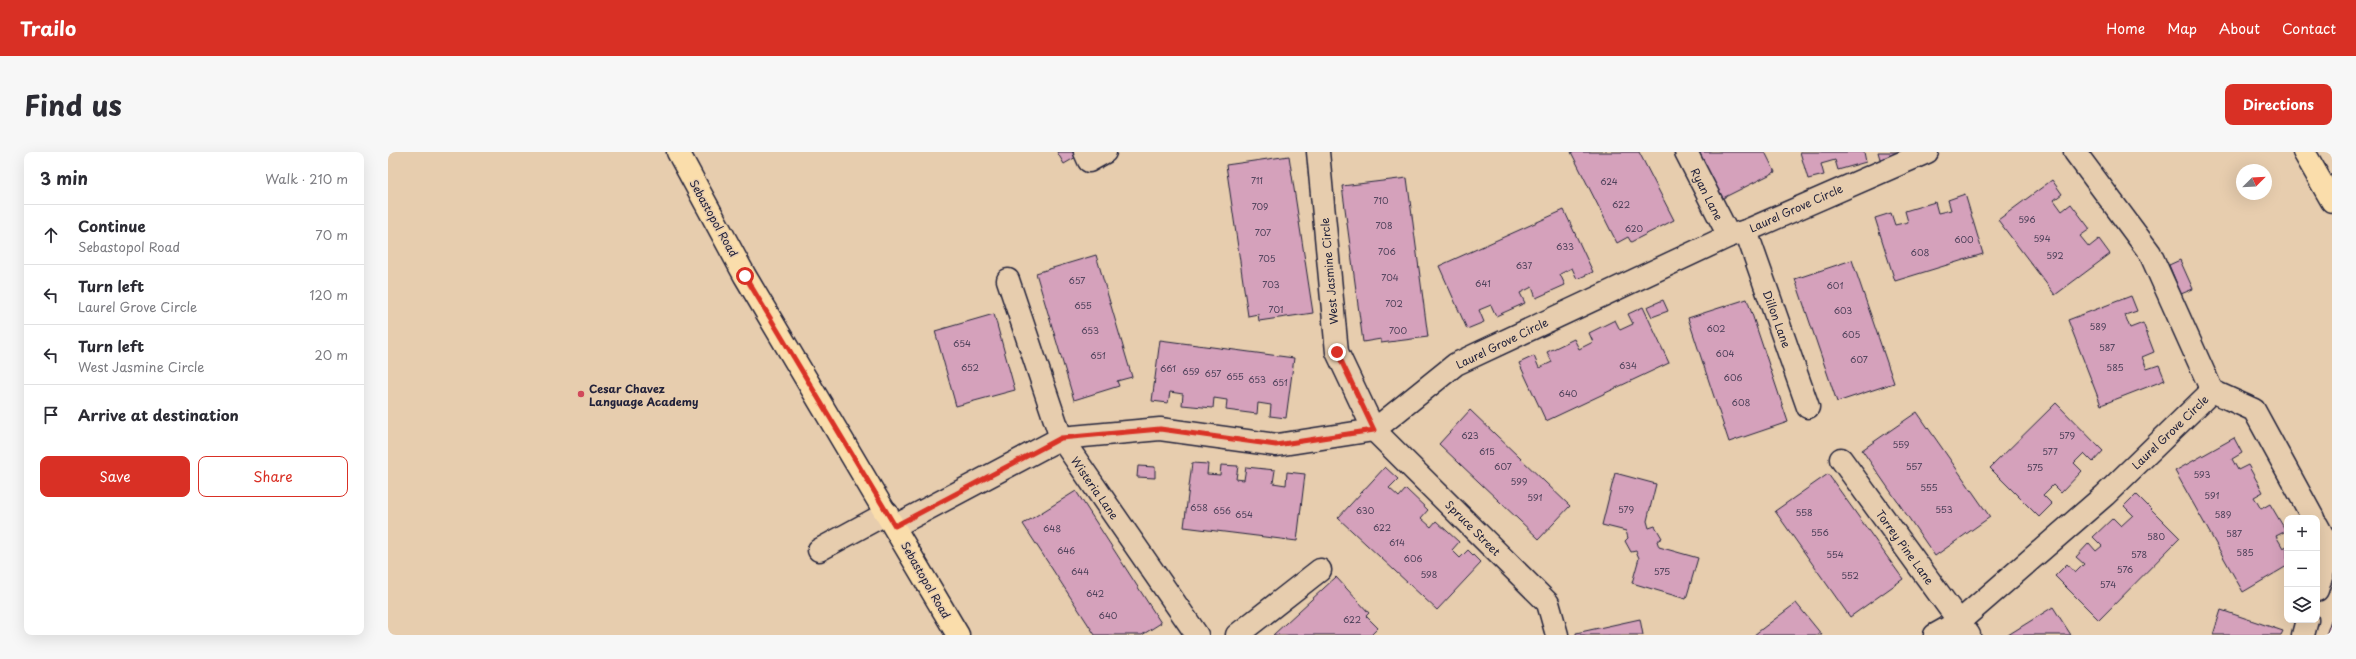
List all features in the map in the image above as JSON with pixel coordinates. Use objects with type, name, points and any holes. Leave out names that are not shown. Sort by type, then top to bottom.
[{"type":"main road","name":"Sebastopol Road","points":[[678,152],[745,276],[958,635]]},
{"type":"main road","points":[[2304,152],[2332,201]]},
{"type":"street","points":[[1085,152],[1089,161],[1105,152]]},
{"type":"street","name":"West Jasmine Circle","points":[[1318,152],[1337,352],[1374,430]]},
{"type":"street","name":"Ryan Lane","points":[[1686,152],[1737,233]]},
{"type":"street","name":"Laurel Grove Circle","points":[[1374,430],[1456,364],[1737,233],[1927,152]]},
{"type":"street","name":"Laurel Grove Circle","points":[[1935,635],[1964,628],[2105,495],[2212,391],[2150,253],[2075,152]]},
{"type":"street","name":"Dillon Lane","points":[[1737,233],[1808,407]]},
{"type":"street","name":"Wisteria Lane","points":[[1008,280],[1061,438],[1197,635]]},
{"type":"street","points":[[2212,391],[2254,410],[2311,515]]},
{"type":"street","points":[[819,550],[891,520],[1061,438],[1160,429],[1276,445],[1374,430]]},
{"type":"street","name":"Spruce Street","points":[[1374,430],[1548,603],[1557,635]]},
{"type":"street","name":"Torrey Pine Lane","points":[[1841,459],[1964,628]]},
{"type":"street","points":[[2318,587],[2330,549],[2320,531]]},
{"type":"street","points":[[1237,635],[1320,570]]},
{"type":"street","points":[[2302,635],[2306,623]]},
{"type":"building","points":[[1057,152],[1073,152],[1076,157],[1064,164]]},
{"type":"building","points":[[1571,152],[1639,152],[1674,220],[1631,242],[1628,237],[1617,243]]},
{"type":"building","points":[[1695,152],[1765,152],[1775,172],[1719,200]]},
{"type":"building","points":[[1800,152],[1864,152],[1866,162],[1838,170],[1835,160],[1821,164],[1824,175],[1808,179]]},
{"type":"building","points":[[1878,152],[1906,152],[1880,159]]},
{"type":"building","points":[[1289,156],[1313,313],[1259,321],[1258,314],[1248,316],[1226,165]]},
{"type":"building","points":[[1407,178],[1428,337],[1381,343],[1381,339],[1363,342],[1342,186]]},
{"type":"building","points":[[2052,180],[2062,194],[2054,200],[2062,211],[2071,204],[2090,229],[2080,236],[2089,247],[2099,239],[2110,254],[2055,295],[1998,220]]},
{"type":"building","points":[[1965,194],[1983,254],[1895,281],[1875,218],[1891,213],[1895,225],[1908,222],[1905,211],[1935,202],[1938,213],[1951,210],[1948,200]]},
{"type":"building","points":[[1564,210],[1593,272],[1577,279],[1572,268],[1560,274],[1565,285],[1536,298],[1532,287],[1520,293],[1525,303],[1496,316],[1491,305],[1479,310],[1484,322],[1467,329],[1439,266]]},
{"type":"building","points":[[1096,255],[1132,377],[1117,381],[1119,386],[1074,400],[1036,273]]},
{"type":"building","points":[[1852,260],[1894,383],[1837,402],[1795,279]]},
{"type":"building","points":[[2180,260],[2193,289],[2181,294],[2169,265]]},
{"type":"building","points":[[2131,296],[2137,311],[2125,315],[2130,328],[2143,323],[2154,352],[2142,357],[2147,369],[2159,365],[2165,380],[2101,405],[2068,320]]},
{"type":"building","points":[[1747,299],[1788,422],[1729,442],[1688,318]]},
{"type":"building","points":[[1663,300],[1668,311],[1652,317],[1647,307]]},
{"type":"building","points":[[1643,307],[1669,363],[1546,421],[1519,363],[1534,356],[1539,368],[1552,362],[1547,352],[1574,339],[1579,349],[1593,342],[1589,333],[1615,320],[1620,330],[1633,324],[1628,314]]},
{"type":"building","points":[[994,314],[1015,390],[956,406],[935,331]]},
{"type":"building","points":[[1160,340],[1294,358],[1286,418],[1270,416],[1271,405],[1258,403],[1257,414],[1226,410],[1227,400],[1214,398],[1213,408],[1182,405],[1183,394],[1170,392],[1168,403],[1152,401]]},
{"type":"building","points":[[2056,403],[2103,451],[2093,462],[2084,453],[2074,463],[2082,471],[2061,493],[2053,485],[2043,495],[2052,504],[2039,517],[1990,468]]},
{"type":"building","points":[[1470,410],[1570,506],[1539,539],[1439,444]]},
{"type":"building","points":[[1917,412],[1990,517],[1935,556],[1862,450]]},
{"type":"building","points":[[2234,438],[2242,453],[2232,459],[2238,470],[2248,465],[2263,492],[2254,497],[2261,509],[2270,504],[2284,528],[2284,532],[2276,536],[2284,548],[2284,568],[2243,592],[2175,471]]},
{"type":"building","points":[[1192,463],[1208,464],[1207,474],[1220,475],[1221,465],[1238,466],[1236,479],[1244,480],[1246,467],[1275,470],[1273,483],[1286,485],[1287,472],[1305,474],[1297,541],[1184,527]]},
{"type":"building","points":[[1138,466],[1155,467],[1155,478],[1137,477]]},
{"type":"building","points":[[1385,467],[1398,479],[1389,488],[1399,497],[1406,489],[1428,510],[1421,518],[1431,527],[1436,521],[1459,542],[1452,550],[1460,558],[1468,550],[1481,563],[1437,610],[1338,518]]},
{"type":"building","points":[[1615,473],[1656,484],[1647,521],[1649,528],[1655,526],[1662,538],[1657,541],[1659,547],[1698,558],[1686,599],[1632,583],[1639,558],[1636,551],[1631,552],[1625,541],[1628,538],[1626,531],[1602,525]]},
{"type":"building","points":[[1828,474],[1903,579],[1850,617],[1775,511]]},
{"type":"building","points":[[1076,491],[1161,623],[1142,635],[1095,635],[1023,524]]},
{"type":"building","points":[[2136,494],[2180,538],[2099,620],[2055,576],[2067,564],[2075,573],[2084,564],[2076,557],[2089,543],[2096,551],[2102,546],[2093,537],[2113,518],[2121,526],[2133,515],[2124,506]]},
{"type":"building","points":[[1336,577],[1369,613],[1366,616],[1378,628],[1371,635],[1273,635]]},
{"type":"building","points":[[1796,603],[1822,635],[1754,635]]},
{"type":"building","points":[[2053,607],[2071,635],[2008,635]]},
{"type":"building","points":[[2221,610],[2283,631],[2281,635],[2213,635]]},
{"type":"building","points":[[1640,619],[1643,635],[1576,635],[1576,633]]},
{"type":"building","points":[[2331,620],[2332,635],[2326,635]]},
{"type":"place","name":"Cesar Chavez Language Academy","points":[[581,394]]},
{"type":"route","points":[[745,276],[895,526],[1061,438],[1160,429],[1276,445],[1374,430],[1337,352]]}]
